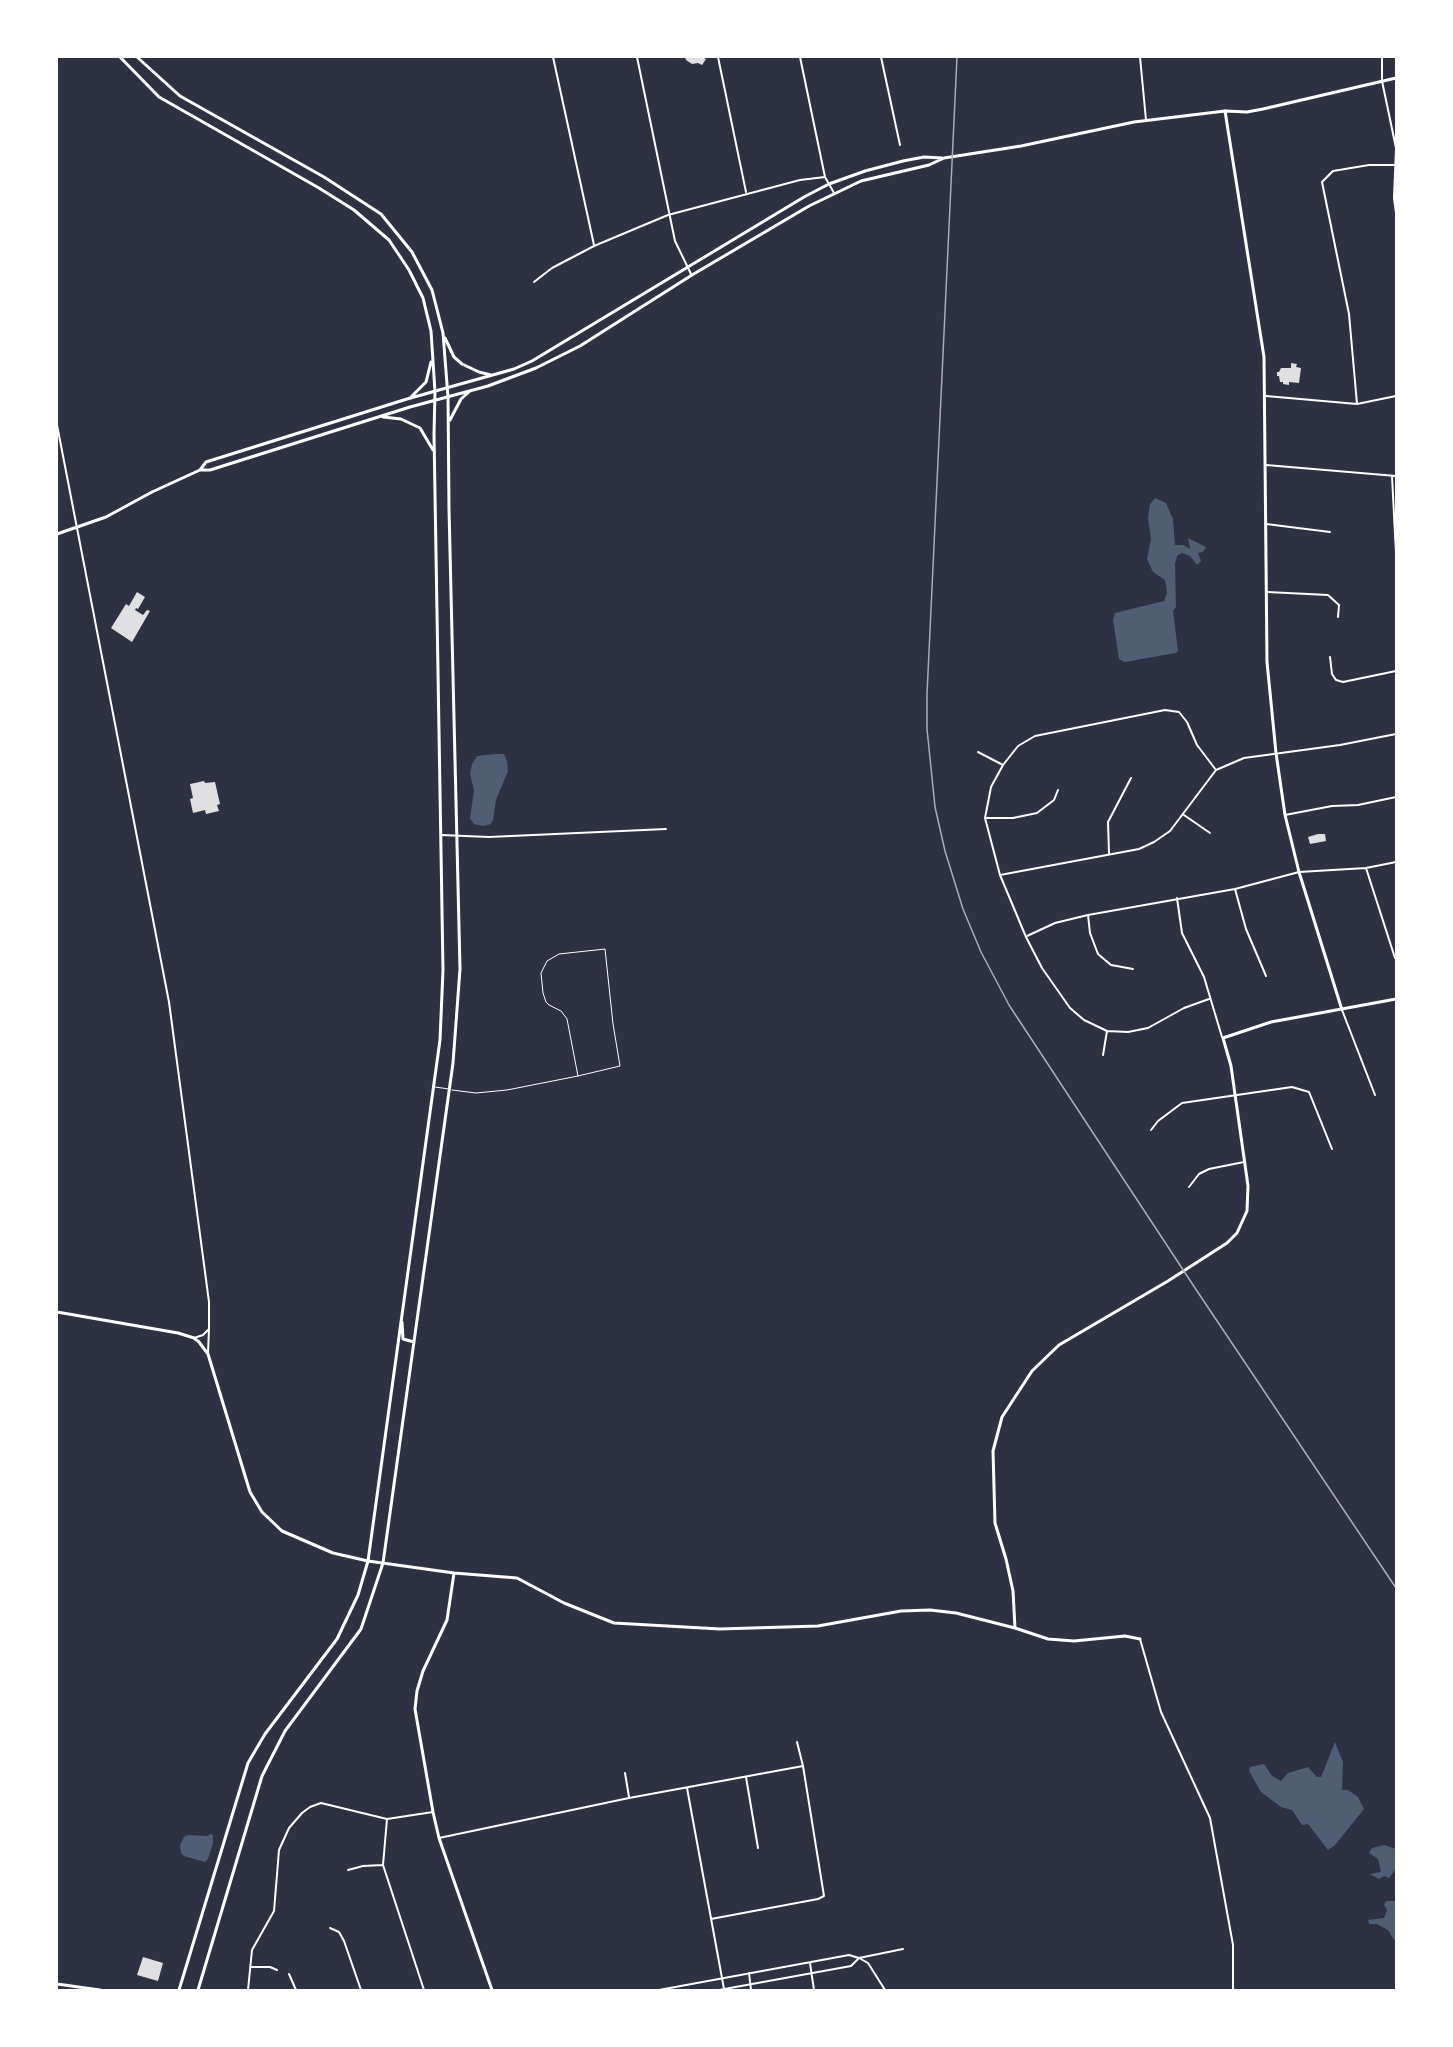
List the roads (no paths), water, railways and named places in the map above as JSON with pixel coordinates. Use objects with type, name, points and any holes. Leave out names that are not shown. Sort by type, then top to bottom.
[{"type":"main road","points":[[120,57],[159,97],[327,193],[360,214],[389,240],[409,270],[423,298],[431,331],[435,392],[434,452],[443,970],[440,1040],[368,1562],[358,1595],[338,1639],[265,1734],[248,1763],[179,1990]]},
{"type":"main road","points":[[137,57],[180,96],[324,177],[381,214],[412,252],[432,290],[443,333],[448,388],[460,969],[449,1089],[383,1563],[361,1629],[285,1731],[262,1776],[198,1990]]},
{"type":"main road","points":[[200,470],[206,462],[407,399],[493,375],[532,361],[804,197],[829,184],[864,171],[924,157],[944,158],[1021,146],[1146,120],[1225,111],[1247,112],[1396,78]]},
{"type":"main road","points":[[1225,111],[1264,357],[1267,662],[1276,753],[1285,815],[1299,872],[1342,1010]]},
{"type":"main road","points":[[57,534],[123,509],[152,492],[200,470],[210,470],[536,368],[564,354],[804,208],[861,181],[929,165],[944,158]]},
{"type":"main road","points":[[443,333],[454,357],[462,364],[479,372],[493,375]]},
{"type":"main road","points":[[407,399],[426,382],[432,354]]},
{"type":"main road","points":[[449,423],[460,399],[471,390]]},
{"type":"main road","points":[[381,416],[401,418],[420,428],[434,452]]},
{"type":"main road","points":[[1015,1628],[1013,1591],[995,1523],[993,1451],[1002,1417],[1032,1371],[1059,1345],[1168,1281],[1227,1243],[1244,1221],[1249,1200],[1231,1066],[1223,1038],[1271,1022],[1396,999]]},
{"type":"main road","points":[[57,1312],[194,1338],[208,1354],[250,1492],[262,1512],[282,1531],[333,1553],[368,1562],[517,1578],[580,1610],[614,1623],[720,1629],[818,1626],[901,1611],[930,1610],[956,1613],[1048,1639],[1074,1641],[1125,1636],[1140,1639]]},
{"type":"main road","points":[[402,1317],[402,1336],[406,1341],[414,1342]]},
{"type":"main road","points":[[454,1573],[447,1620],[423,1671],[415,1709],[439,1838],[492,1990]]},
{"type":"main road","points":[[57,1984],[100,1990]]},
{"type":"street","points":[[553,57],[594,246]]},
{"type":"street","points":[[637,57],[668,215],[675,241],[692,275]]},
{"type":"street","points":[[718,57],[747,193]]},
{"type":"street","points":[[800,57],[825,177],[834,193]]},
{"type":"street","points":[[881,57],[900,145]]},
{"type":"street","points":[[1140,57],[1146,120]]},
{"type":"street","points":[[1382,57],[1382,81],[1396,149],[1394,198],[1396,213]]},
{"type":"street","points":[[1357,404],[1349,314],[1322,182],[1333,171],[1369,165],[1395,165]]},
{"type":"street","points":[[534,282],[552,268],[594,246],[668,215],[800,180],[825,177]]},
{"type":"street","points":[[1266,396],[1357,404],[1396,396]]},
{"type":"street","points":[[57,425],[169,1002],[207,1286],[208,1354]]},
{"type":"street","points":[[1266,465],[1394,476],[1396,553]]},
{"type":"street","points":[[1266,524],[1330,532]]},
{"type":"street","points":[[1267,592],[1328,595],[1338,606],[1338,617]]},
{"type":"street","points":[[1330,657],[1332,674],[1336,680],[1343,682],[1396,671]]},
{"type":"street","points":[[1209,999],[1184,1008],[1148,1028],[1128,1032],[1107,1031],[1084,1020],[1070,1008],[1042,968],[1026,937],[1000,874],[985,818],[991,788],[1002,765],[1018,746],[1035,736],[1164,710],[1179,711],[1188,722],[1197,745],[1216,770]]},
{"type":"street","points":[[1000,874],[1139,849],[1154,842],[1170,831],[1184,815],[1216,770],[1244,758],[1340,745],[1396,734]]},
{"type":"street","points":[[978,752],[1002,765]]},
{"type":"street","points":[[1109,853],[1108,822],[1131,778]]},
{"type":"street","points":[[985,818],[1013,818],[1037,813],[1054,800],[1058,790]]},
{"type":"street","points":[[1285,815],[1332,806],[1358,805],[1396,797]]},
{"type":"street","points":[[1184,815],[1209,833]]},
{"type":"street","points":[[441,836],[666,829]]},
{"type":"street","points":[[1026,937],[1055,923],[1088,915],[1235,889],[1299,872],[1366,868],[1396,862]]},
{"type":"street","points":[[1366,868],[1395,958]]},
{"type":"street","points":[[1235,889],[1246,929],[1266,976]]},
{"type":"street","points":[[1177,898],[1182,933],[1204,977],[1223,1038]]},
{"type":"street","points":[[1088,915],[1090,933],[1098,954],[1111,965],[1133,969]]},
{"type":"street","points":[[1342,1010],[1375,1095]]},
{"type":"street","points":[[1103,1055],[1107,1031]]},
{"type":"street","points":[[1151,1130],[1158,1121],[1182,1103],[1292,1087],[1309,1092],[1332,1149]]},
{"type":"street","points":[[1189,1187],[1199,1174],[1209,1169],[1244,1162]]},
{"type":"street","points":[[194,1338],[203,1335],[209,1329]]},
{"type":"street","points":[[1140,1639],[1161,1712],[1210,1818],[1233,1945],[1233,1990]]},
{"type":"street","points":[[711,1919],[824,1896],[804,1766],[796,1742]]},
{"type":"street","points":[[439,1838],[629,1798],[804,1766]]},
{"type":"street","points":[[625,1773],[629,1798]]},
{"type":"street","points":[[746,1777],[758,1848]]},
{"type":"street","points":[[687,1788],[724,1989]]},
{"type":"street","points":[[248,1990],[252,1950],[274,1911],[279,1850],[289,1828],[310,1806],[321,1803],[387,1819],[433,1812]]},
{"type":"street","points":[[387,1819],[383,1865],[424,1990]]},
{"type":"street","points":[[348,1870],[363,1866],[383,1865]]},
{"type":"street","points":[[330,1928],[339,1932],[344,1941],[360,1990]]},
{"type":"street","points":[[719,1990],[851,1966],[859,1958],[903,1949]]},
{"type":"street","points":[[660,1990],[849,1955],[868,1963],[885,1990]]},
{"type":"street","points":[[810,1963],[814,1990]]},
{"type":"street","points":[[250,1967],[270,1967],[277,1970]]},
{"type":"street","points":[[749,1973],[751,1990]]},
{"type":"street","points":[[289,1974],[296,1990]]},
{"type":"lane","points":[[434,1086],[476,1093],[507,1090],[578,1076],[620,1066],[605,949],[559,954],[547,961],[541,973],[546,1002],[561,1011],[567,1019],[578,1076]]},
{"type":"water","points":[[1155,498],[1166,503],[1173,519],[1175,545],[1183,545],[1190,549],[1188,538],[1206,547],[1203,552],[1198,553],[1201,561],[1197,565],[1190,556],[1182,553],[1177,556],[1175,564],[1176,607],[1173,611],[1178,651],[1125,662],[1119,659],[1113,620],[1115,613],[1164,601],[1167,593],[1165,580],[1153,572],[1147,559],[1151,539],[1148,518],[1150,504]]},
{"type":"water","points":[[504,754],[508,771],[496,800],[493,820],[491,824],[483,826],[474,824],[470,818],[474,790],[470,774],[472,764],[477,756]]},
{"type":"water","points":[[1335,1742],[1343,1762],[1342,1790],[1348,1790],[1358,1797],[1364,1809],[1335,1845],[1328,1850],[1308,1824],[1302,1825],[1292,1810],[1281,1807],[1261,1792],[1249,1771],[1250,1767],[1264,1764],[1272,1776],[1281,1781],[1288,1773],[1308,1767],[1317,1777],[1321,1777]]},
{"type":"water","points":[[213,1835],[213,1843],[205,1862],[181,1853],[180,1845],[184,1837]]},
{"type":"water","points":[[1384,1845],[1396,1849],[1396,1869],[1389,1878],[1384,1876],[1379,1879],[1370,1874],[1381,1872],[1378,1859],[1369,1853],[1372,1848]]},
{"type":"water","points":[[1386,1901],[1395,1901],[1396,1938],[1394,1940],[1388,1930],[1377,1924],[1369,1924],[1368,1920],[1384,1918],[1387,1910],[1384,1905]]},
{"type":"railway","points":[[957,57],[927,694],[927,729],[935,807],[945,851],[963,909],[981,952],[1009,1005],[1396,1588]]}]
